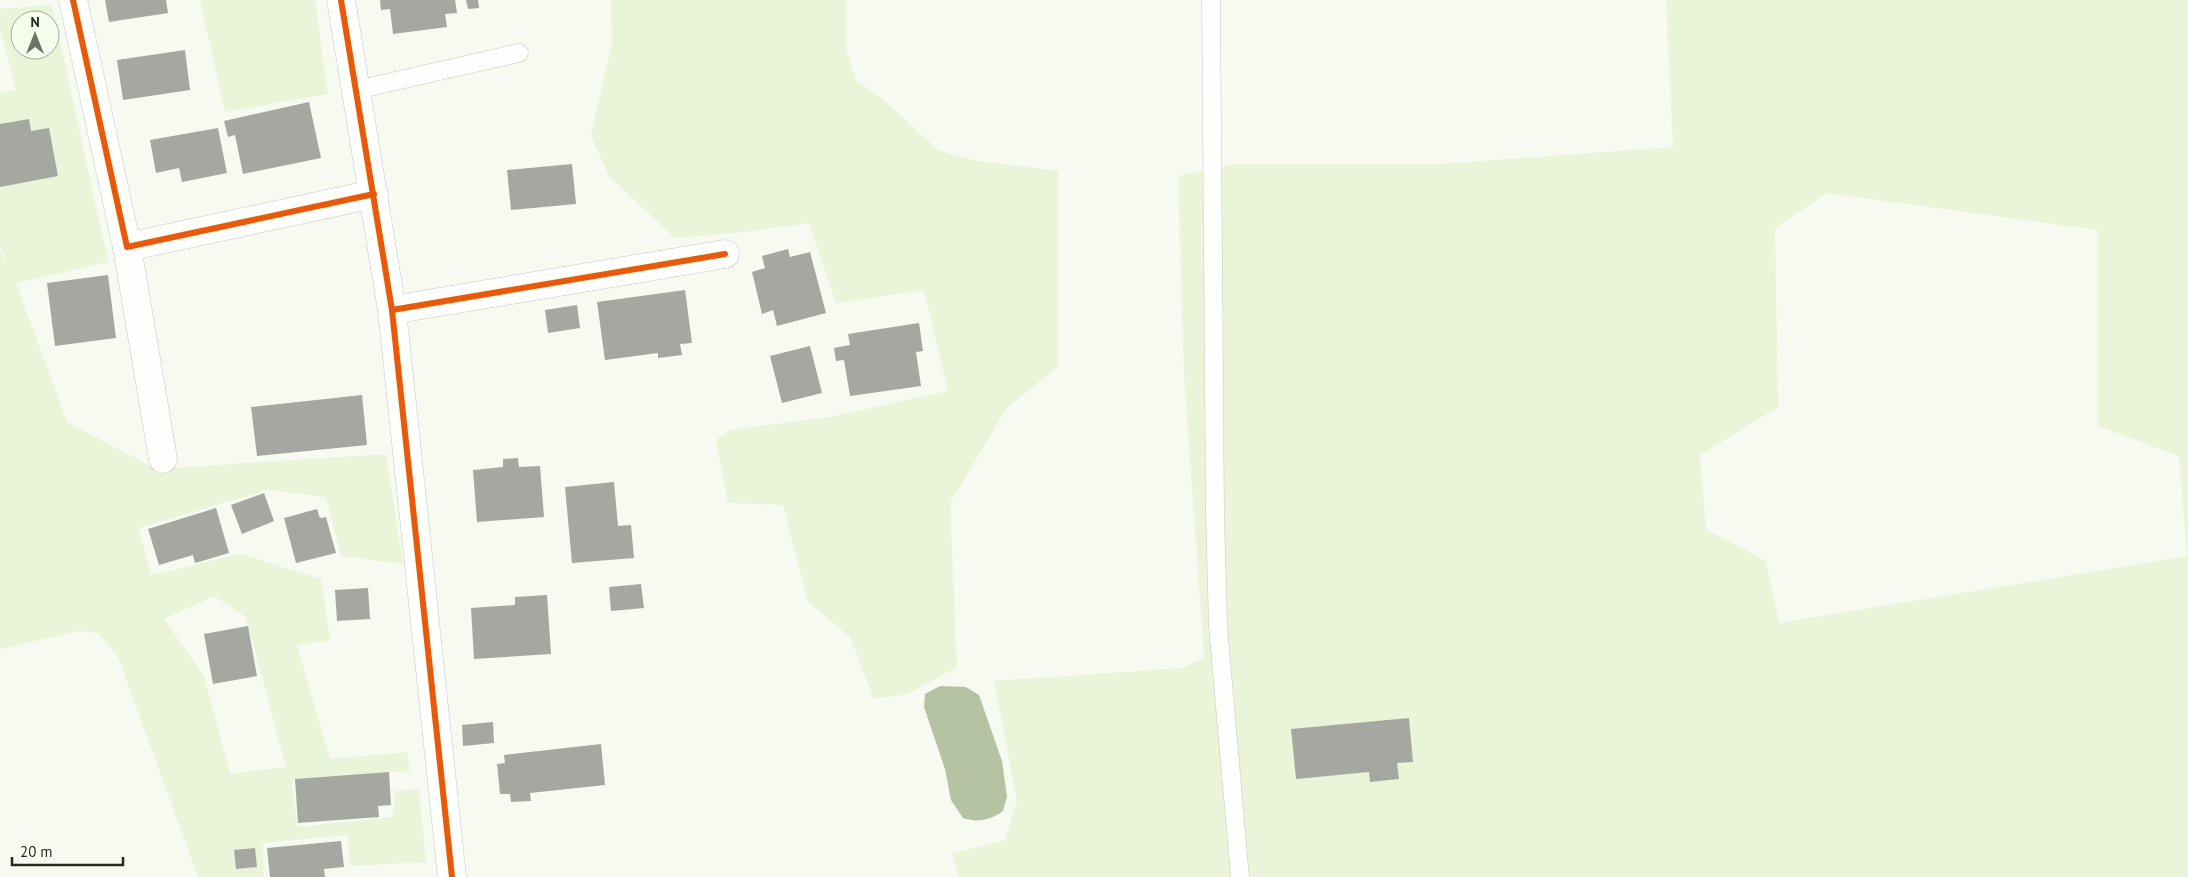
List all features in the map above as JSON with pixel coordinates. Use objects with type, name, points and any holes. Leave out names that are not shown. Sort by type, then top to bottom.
[{"type":"street","points":[[73,0],[127,247],[163,459]]},
{"type":"street","points":[[340,0],[392,310],[452,877]]},
{"type":"street","points":[[127,247],[374,194]]},
{"type":"street","points":[[392,310],[725,254]]},
{"type":"lane","points":[[1211,0],[1214,514],[1218,626],[1240,877]]},
{"type":"lane","points":[[356,90],[519,53]]},
{"type":"shaded area","points":[[200,0],[315,0],[328,94],[225,112]]},
{"type":"shaded area","points":[[611,0],[846,0],[846,50],[856,80],[884,100],[938,150],[972,160],[1058,171],[1058,366],[1006,409],[950,503],[957,667],[908,694],[874,699],[850,637],[808,602],[783,505],[728,503],[716,440],[731,430],[836,416],[948,391],[924,290],[836,303],[809,223],[736,233],[675,238],[609,176],[591,135],[612,43]]},
{"type":"shaded area","points":[[1666,0],[2188,0],[2188,877],[959,877],[952,854],[1005,840],[1017,801],[994,681],[1182,668],[1204,658],[1184,373],[1178,176],[1236,164],[1441,164],[1673,147]],"holes":[[[1827,193],[2098,230],[2098,426],[2179,456],[2187,556],[1779,623],[1766,561],[1706,529],[1700,455],[1778,407],[1775,228]]]},
{"type":"shaded area","points":[[52,5],[53,10],[10,10],[10,60],[60,60],[60,42],[108,262],[16,283],[67,422],[156,469],[386,454],[403,564],[341,556],[326,497],[267,490],[139,528],[151,575],[241,554],[321,579],[330,640],[297,645],[330,759],[407,752],[410,771],[291,780],[298,827],[393,817],[395,791],[419,789],[426,862],[350,866],[348,835],[263,843],[264,877],[198,877],[118,657],[98,633],[79,631],[0,649],[0,251],[10,271],[0,246],[0,93],[16,90],[0,28],[0,9]],"holes":[[[214,596],[246,617],[286,767],[230,774],[204,676],[164,619]]]},
{"type":"shaded area","points":[[940,686],[966,687],[979,695],[1002,761],[1007,797],[1003,811],[993,817],[979,820],[963,818],[951,800],[945,769],[924,707],[925,694]]},
{"type":"building","points":[[105,0],[166,0],[168,13],[109,22]]},
{"type":"building","points":[[380,0],[455,0],[457,13],[445,14],[447,27],[393,34],[390,9],[381,10]]},
{"type":"building","points":[[466,0],[478,0],[479,8],[468,9]]},
{"type":"building","points":[[185,50],[190,90],[123,100],[117,60]]},
{"type":"building","points":[[309,102],[321,158],[243,174],[235,135],[228,137],[224,121]]},
{"type":"building","points":[[29,119],[31,131],[49,128],[58,176],[0,187],[0,124]]},
{"type":"building","points":[[218,128],[227,173],[182,182],[179,168],[156,173],[150,140]]},
{"type":"building","points":[[572,164],[576,204],[511,210],[507,170]]},
{"type":"building","points":[[788,249],[790,257],[810,252],[826,313],[777,326],[773,310],[762,314],[752,272],[765,268],[762,256]]},
{"type":"building","points":[[108,275],[116,338],[55,346],[47,283]]},
{"type":"building","points":[[685,290],[692,343],[680,344],[682,355],[658,358],[658,353],[605,360],[597,302]]},
{"type":"building","points":[[577,305],[580,328],[548,333],[545,310]]},
{"type":"building","points":[[919,323],[923,351],[916,352],[921,386],[850,396],[844,360],[836,361],[834,348],[850,345],[848,334]]},
{"type":"building","points":[[810,346],[822,393],[782,403],[770,356]]},
{"type":"building","points":[[362,395],[367,445],[257,456],[251,407]]},
{"type":"building","points":[[518,458],[519,467],[540,466],[544,517],[477,522],[473,470],[503,467],[503,459]]},
{"type":"building","points":[[614,482],[618,526],[631,525],[634,558],[572,563],[565,487]]},
{"type":"building","points":[[264,493],[274,521],[242,534],[231,505]]},
{"type":"building","points":[[216,508],[229,553],[195,563],[193,555],[159,565],[148,529]]},
{"type":"building","points":[[317,509],[320,518],[326,517],[336,553],[296,563],[284,518]]},
{"type":"building","points":[[641,584],[644,608],[611,611],[609,587]]},
{"type":"building","points":[[368,588],[370,619],[337,621],[335,590]]},
{"type":"building","points":[[547,595],[551,654],[474,659],[471,608],[515,605],[515,597]]},
{"type":"building","points":[[248,626],[257,676],[213,684],[204,634]]},
{"type":"building","points":[[1409,718],[1413,762],[1397,763],[1399,779],[1370,782],[1369,772],[1296,779],[1291,729]]},
{"type":"building","points":[[493,722],[494,743],[463,746],[462,725]]},
{"type":"building","points":[[601,744],[605,785],[530,793],[531,801],[511,802],[510,794],[500,794],[497,764],[505,763],[504,755]]},
{"type":"building","points":[[389,772],[391,805],[378,806],[379,817],[298,823],[295,779]]},
{"type":"building","points":[[341,841],[344,867],[324,869],[325,877],[270,877],[267,848]]},
{"type":"building","points":[[255,848],[257,867],[236,869],[234,850]]},
{"type":"cycle path","points":[[73,0],[127,247],[374,194]]},
{"type":"cycle path","points":[[341,0],[392,310],[452,877]]},
{"type":"cycle path","points":[[392,310],[725,254]]}]
